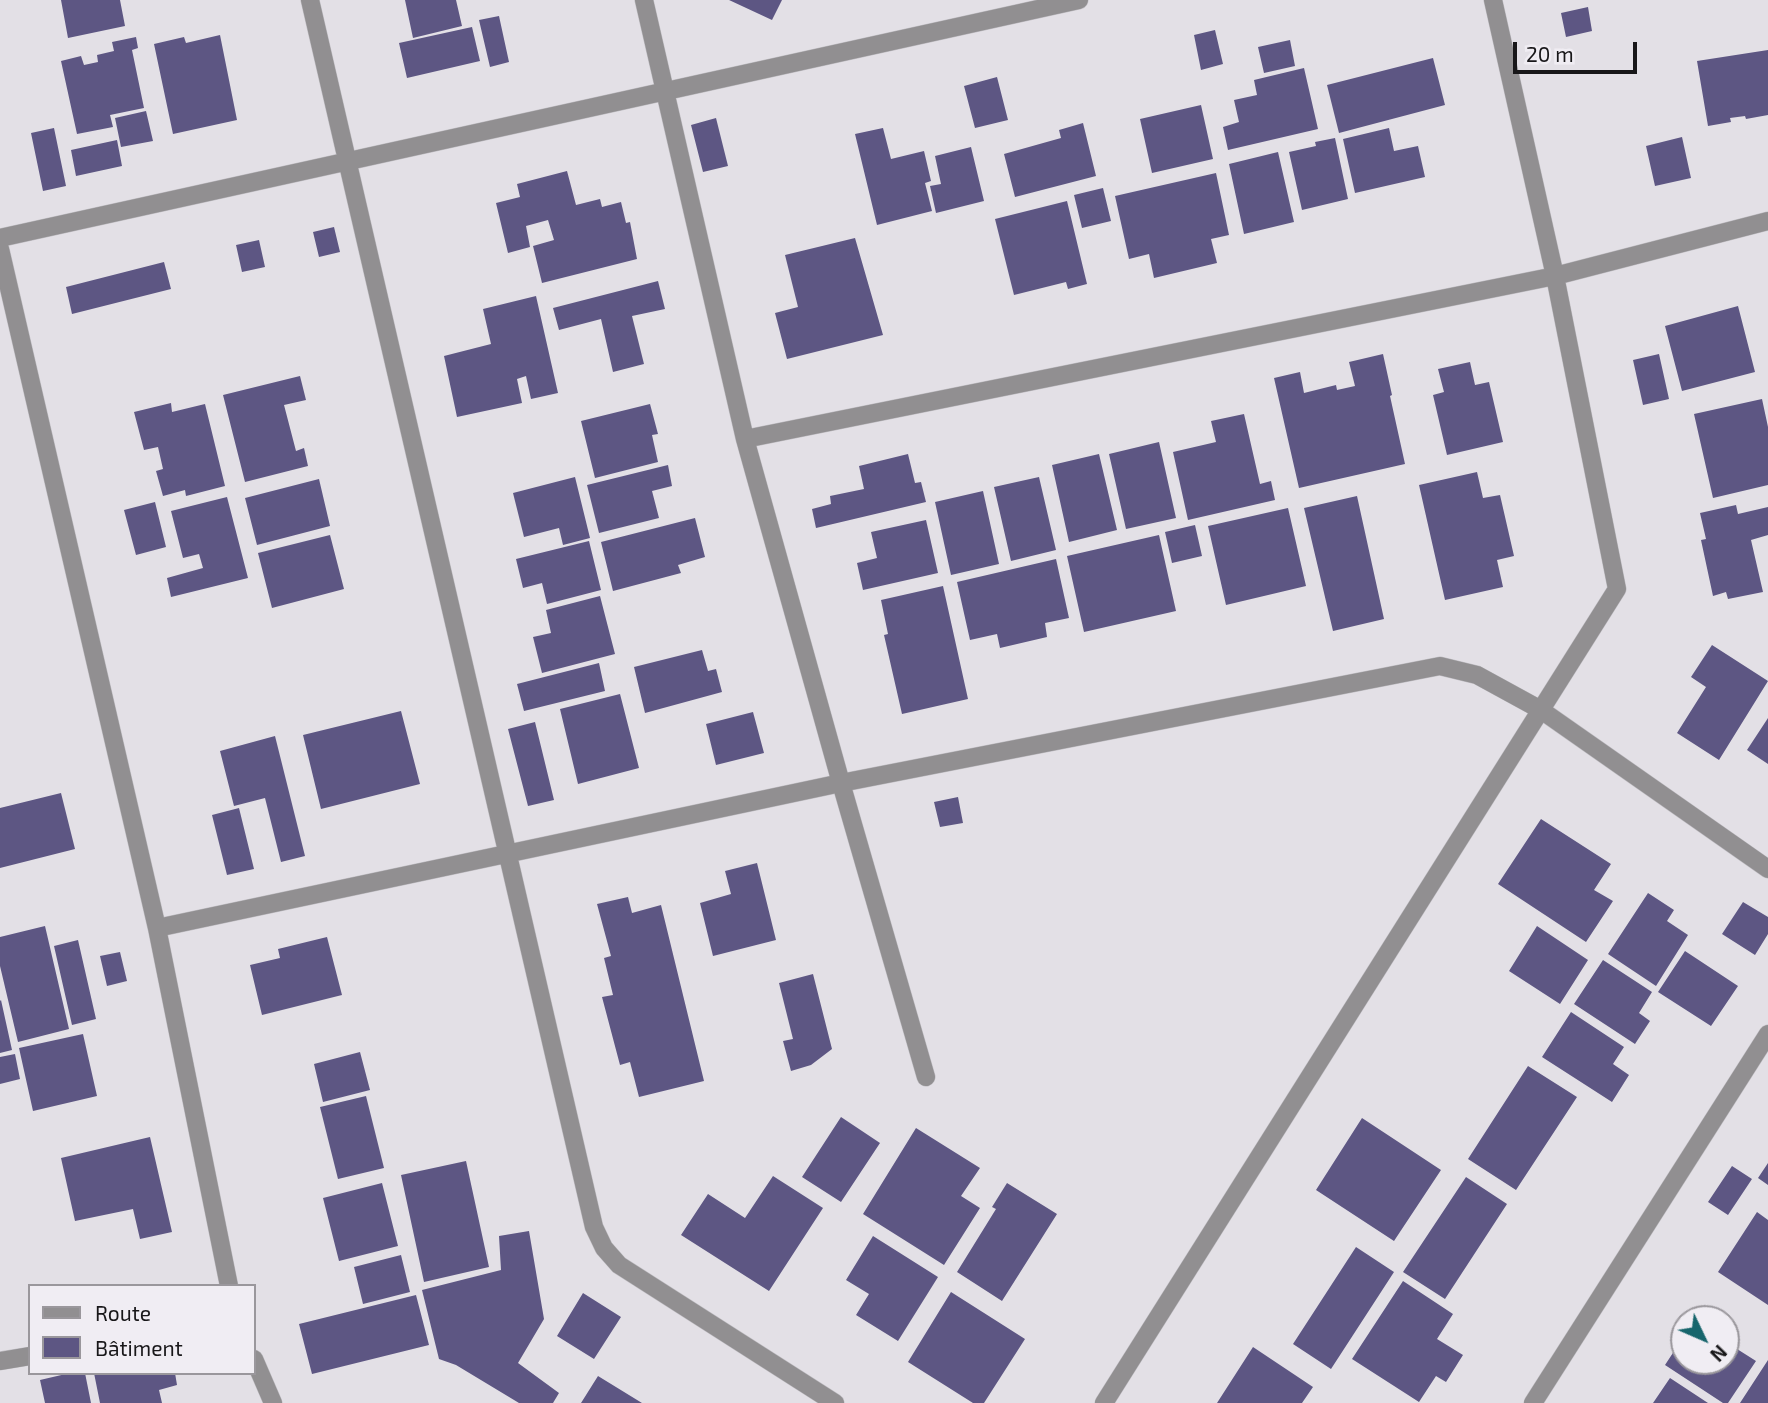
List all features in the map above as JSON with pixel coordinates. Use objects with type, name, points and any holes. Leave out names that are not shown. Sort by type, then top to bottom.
[{"type":"street","points":[[310,0],[594,1227],[604,1248],[619,1265],[835,1403]]},
{"type":"street","points":[[644,0],[745,439],[926,1077]]},
{"type":"street","points":[[0,238],[1079,0]]},
{"type":"street","points":[[1104,1403],[1617,589],[1555,276],[1493,0]]},
{"type":"street","points":[[745,439],[1555,276],[1768,221]]},
{"type":"street","points":[[0,249],[157,928],[229,1284]]},
{"type":"street","points":[[157,928],[841,783],[1440,666],[1477,675],[1541,710],[1768,869]]},
{"type":"street","points":[[1534,1403],[1768,1034]]},
{"type":"street","points":[[0,1361],[28,1356]]},
{"type":"street","points":[[256,1364],[273,1403]]},
{"type":"building","points":[[61,0],[120,0],[125,26],[68,38]]},
{"type":"building","points":[[405,0],[456,0],[462,26],[413,38]]},
{"type":"building","points":[[729,0],[782,0],[772,20]]},
{"type":"building","points":[[1588,7],[1592,31],[1566,37],[1561,13]]},
{"type":"building","points":[[499,16],[509,62],[490,67],[479,20]]},
{"type":"building","points":[[472,27],[480,61],[407,78],[399,43]]},
{"type":"building","points":[[1215,30],[1223,64],[1201,70],[1194,35]]},
{"type":"building","points":[[220,35],[237,120],[173,134],[154,44],[184,37],[186,43]]},
{"type":"building","points":[[136,37],[138,48],[132,50],[144,108],[110,115],[113,127],[77,134],[61,61],[81,56],[84,65],[98,62],[97,55],[114,51],[112,42]]},
{"type":"building","points":[[1290,40],[1295,66],[1264,73],[1258,47]]},
{"type":"building","points":[[1768,50],[1768,115],[1746,119],[1745,116],[1730,118],[1731,122],[1708,126],[1697,61]]},
{"type":"building","points":[[1433,58],[1445,105],[1339,133],[1327,85]]},
{"type":"building","points":[[1304,68],[1318,129],[1228,150],[1223,127],[1239,122],[1234,100],[1257,95],[1254,80]]},
{"type":"building","points":[[997,77],[1008,120],[975,128],[964,86]]},
{"type":"building","points":[[1201,105],[1213,159],[1152,173],[1140,119]]},
{"type":"building","points":[[146,111],[153,141],[121,147],[115,118]]},
{"type":"building","points":[[716,118],[728,166],[703,172],[691,125]]},
{"type":"building","points":[[1083,123],[1096,176],[1015,197],[1004,154],[1061,138],[1059,130]]},
{"type":"building","points":[[54,128],[66,186],[43,191],[31,133]]},
{"type":"building","points":[[883,128],[891,159],[924,151],[931,181],[925,183],[932,211],[877,225],[855,134]]},
{"type":"building","points":[[1389,128],[1394,151],[1418,146],[1425,177],[1355,193],[1343,139]]},
{"type":"building","points":[[1682,137],[1691,178],[1655,186],[1646,146]]},
{"type":"building","points":[[1335,138],[1348,199],[1302,210],[1289,152],[1316,146],[1315,142]]},
{"type":"building","points":[[117,140],[122,166],[76,176],[71,150]]},
{"type":"building","points":[[971,147],[984,201],[936,213],[930,186],[941,184],[935,156]]},
{"type":"building","points":[[1278,152],[1294,222],[1244,234],[1229,164]]},
{"type":"building","points":[[567,171],[576,205],[600,199],[602,207],[621,202],[626,223],[630,222],[637,259],[542,283],[533,246],[554,240],[548,220],[526,226],[530,247],[508,253],[496,203],[520,197],[517,184]]},
{"type":"building","points":[[1216,173],[1229,235],[1211,239],[1217,263],[1154,278],[1149,254],[1129,259],[1115,196]]},
{"type":"building","points":[[1103,188],[1111,221],[1082,228],[1074,195]]},
{"type":"building","points":[[1067,201],[1087,284],[1068,289],[1066,282],[1014,295],[995,219]]},
{"type":"building","points":[[334,227],[340,252],[319,257],[313,232]]},
{"type":"building","points":[[855,238],[883,335],[787,359],[775,313],[798,307],[785,255]]},
{"type":"building","points":[[259,240],[265,267],[242,272],[236,245]]},
{"type":"building","points":[[164,262],[171,289],[72,314],[66,287]]},
{"type":"building","points":[[658,281],[665,309],[632,316],[644,364],[613,372],[601,319],[559,330],[553,308]]},
{"type":"building","points":[[536,296],[558,393],[531,399],[526,376],[517,379],[522,403],[457,417],[444,356],[491,344],[483,309]]},
{"type":"building","points":[[1738,306],[1755,372],[1682,391],[1665,326]]},
{"type":"building","points":[[1383,354],[1405,464],[1299,488],[1274,378],[1300,372],[1304,393],[1336,385],[1337,390],[1355,386],[1349,362]]},
{"type":"building","points":[[1659,354],[1669,399],[1643,405],[1633,360]]},
{"type":"building","points":[[1470,362],[1475,385],[1489,382],[1503,442],[1447,455],[1433,395],[1444,392],[1438,369]]},
{"type":"building","points":[[300,376],[306,400],[284,405],[296,451],[304,448],[308,466],[245,482],[223,395]]},
{"type":"building","points":[[1762,399],[1768,427],[1768,485],[1713,498],[1694,414]]},
{"type":"building","points":[[171,403],[172,412],[205,404],[225,486],[186,496],[185,490],[163,496],[156,471],[163,469],[158,447],[144,450],[134,412]]},
{"type":"building","points":[[650,404],[658,434],[652,435],[658,462],[595,478],[581,421]]},
{"type":"building","points":[[1244,414],[1260,484],[1271,481],[1275,500],[1188,520],[1173,452],[1216,442],[1211,421]]},
{"type":"building","points":[[1159,442],[1176,518],[1126,529],[1109,454]]},
{"type":"building","points":[[908,454],[915,483],[921,482],[926,502],[816,528],[812,509],[831,504],[830,496],[864,489],[859,466]]},
{"type":"building","points":[[1099,454],[1117,530],[1069,542],[1052,465]]},
{"type":"building","points":[[668,465],[672,486],[652,491],[659,518],[599,533],[587,485]]},
{"type":"building","points":[[1477,472],[1483,498],[1500,495],[1514,556],[1497,560],[1503,587],[1445,600],[1419,485]]},
{"type":"building","points":[[575,477],[590,538],[563,545],[559,528],[524,537],[513,493]]},
{"type":"building","points":[[1039,477],[1056,550],[1011,561],[994,487]]},
{"type":"building","points":[[319,479],[330,526],[257,545],[245,498]]},
{"type":"building","points":[[983,491],[999,564],[951,575],[935,502]]},
{"type":"building","points":[[1357,496],[1384,619],[1333,631],[1304,508]]},
{"type":"building","points":[[227,497],[248,578],[171,597],[167,578],[203,568],[199,554],[183,558],[171,511]]},
{"type":"building","points":[[155,502],[166,547],[136,555],[124,510]]},
{"type":"building","points":[[1736,505],[1738,514],[1768,507],[1768,535],[1751,540],[1763,592],[1728,599],[1726,592],[1713,596],[1701,540],[1706,539],[1700,513]]},
{"type":"building","points":[[1288,508],[1306,586],[1226,605],[1208,526]]},
{"type":"building","points":[[695,518],[705,557],[678,565],[681,573],[613,591],[601,542]]},
{"type":"building","points":[[926,520],[938,573],[863,590],[857,563],[877,558],[871,532]]},
{"type":"building","points":[[1195,525],[1202,556],[1172,563],[1165,532]]},
{"type":"building","points":[[330,535],[344,589],[272,608],[258,553]]},
{"type":"building","points":[[1159,535],[1176,611],[1084,632],[1067,556]]},
{"type":"building","points":[[589,541],[601,590],[547,604],[542,583],[523,588],[516,559]]},
{"type":"building","points":[[1056,559],[1069,618],[1045,623],[1047,637],[1000,648],[997,634],[970,640],[957,582]]},
{"type":"building","points":[[943,586],[968,699],[902,714],[884,635],[888,634],[881,600]]},
{"type":"building","points":[[600,596],[615,654],[542,673],[533,637],[551,633],[546,610]]},
{"type":"building","points":[[1712,645],[1768,681],[1719,760],[1677,733],[1706,687],[1691,677]]},
{"type":"building","points":[[702,650],[708,671],[716,669],[722,692],[645,713],[634,667]]},
{"type":"building","points":[[599,663],[605,691],[524,711],[517,684]]},
{"type":"building","points":[[620,694],[639,768],[578,784],[560,709]]},
{"type":"building","points":[[401,711],[420,784],[321,809],[303,735]]},
{"type":"building","points":[[753,712],[764,753],[716,765],[706,724]]},
{"type":"building","points":[[1768,718],[1768,764],[1747,750]]},
{"type":"building","points":[[535,722],[554,800],[528,806],[508,729]]},
{"type":"building","points":[[275,736],[305,856],[281,862],[265,798],[234,806],[220,751]]},
{"type":"building","points":[[61,793],[75,849],[0,868],[0,808]]},
{"type":"building","points":[[958,797],[963,823],[940,827],[934,802]]},
{"type":"building","points":[[239,808],[254,869],[227,875],[212,815]]},
{"type":"building","points":[[1541,819],[1611,864],[1594,890],[1613,901],[1586,942],[1498,884]]},
{"type":"building","points":[[757,863],[776,940],[713,956],[700,903],[731,894],[725,871]]},
{"type":"building","points":[[1648,893],[1674,910],[1667,921],[1688,935],[1656,986],[1608,954]]},
{"type":"building","points":[[628,897],[632,913],[661,905],[704,1081],[639,1097],[630,1062],[620,1065],[602,997],[613,995],[604,958],[611,956],[597,904]]},
{"type":"building","points":[[1743,902],[1768,917],[1768,934],[1755,955],[1722,934]]},
{"type":"building","points":[[45,926],[69,1029],[18,1042],[0,966],[0,937]]},
{"type":"building","points":[[1537,926],[1588,960],[1560,1004],[1509,971]]},
{"type":"building","points":[[327,937],[342,995],[262,1015],[250,965],[280,958],[278,949]]},
{"type":"building","points":[[78,940],[96,1019],[72,1025],[54,946]]},
{"type":"building","points":[[1685,951],[1738,986],[1711,1026],[1658,992]]},
{"type":"building","points":[[120,952],[127,981],[107,986],[100,956]]},
{"type":"building","points":[[1603,960],[1652,992],[1639,1013],[1650,1021],[1635,1044],[1574,1004]]},
{"type":"building","points":[[813,974],[832,1049],[811,1065],[791,1071],[783,1041],[793,1039],[779,983]]},
{"type":"building","points":[[0,1001],[12,1050],[0,1053]]},
{"type":"building","points":[[1571,1012],[1624,1047],[1613,1064],[1629,1075],[1612,1102],[1542,1057]]},
{"type":"building","points":[[83,1034],[97,1096],[33,1111],[19,1048]]},
{"type":"building","points":[[360,1052],[370,1090],[323,1102],[314,1064]]},
{"type":"building","points":[[15,1054],[20,1079],[0,1084],[0,1057]]},
{"type":"building","points":[[1528,1066],[1577,1097],[1516,1190],[1468,1159]]},
{"type":"building","points":[[366,1096],[384,1168],[338,1179],[320,1107]]},
{"type":"building","points":[[841,1117],[880,1143],[841,1202],[802,1177]]},
{"type":"building","points":[[1362,1118],[1441,1170],[1394,1241],[1316,1190]]},
{"type":"building","points":[[916,1128],[980,1168],[961,1196],[980,1208],[944,1265],[863,1214]]},
{"type":"building","points":[[150,1137],[172,1232],[140,1239],[133,1209],[75,1221],[61,1158]]},
{"type":"building","points":[[466,1161],[489,1267],[424,1282],[401,1175]]},
{"type":"building","points":[[1768,1163],[1768,1185],[1758,1178]]},
{"type":"building","points":[[1732,1166],[1752,1179],[1728,1215],[1708,1202]]},
{"type":"building","points":[[773,1176],[823,1208],[769,1291],[681,1235],[708,1194],[745,1218]]},
{"type":"building","points":[[1466,1177],[1507,1204],[1445,1299],[1403,1272]]},
{"type":"building","points":[[382,1183],[398,1246],[339,1261],[323,1198]]},
{"type":"building","points":[[1007,1183],[1057,1214],[1002,1301],[957,1272],[996,1209],[992,1207]]},
{"type":"building","points":[[1757,1212],[1768,1220],[1768,1305],[1718,1272]]},
{"type":"building","points":[[529,1231],[544,1319],[518,1363],[559,1393],[553,1403],[519,1403],[456,1365],[439,1359],[422,1290],[501,1270],[499,1236]]},
{"type":"building","points":[[873,1236],[938,1277],[898,1341],[856,1315],[869,1294],[846,1280]]},
{"type":"building","points":[[1356,1247],[1394,1272],[1331,1369],[1293,1344]]},
{"type":"building","points":[[401,1255],[410,1292],[363,1304],[354,1267]]},
{"type":"building","points":[[1403,1281],[1453,1314],[1437,1339],[1463,1355],[1446,1382],[1436,1376],[1419,1402],[1352,1359]]},
{"type":"building","points":[[951,1292],[1025,1339],[984,1403],[973,1403],[908,1362]]},
{"type":"building","points":[[583,1293],[621,1317],[594,1359],[557,1336]]},
{"type":"building","points":[[416,1295],[429,1345],[312,1374],[299,1324]]},
{"type":"building","points":[[1253,1347],[1313,1387],[1302,1403],[1217,1403]]},
{"type":"building","points":[[1740,1351],[1756,1361],[1728,1403],[1723,1403],[1680,1375],[1740,1375]]},
{"type":"building","points":[[1768,1360],[1768,1403],[1740,1403]]},
{"type":"building","points":[[61,1375],[85,1375],[91,1403],[45,1403],[40,1380]]},
{"type":"building","points":[[94,1375],[175,1375],[177,1385],[159,1390],[162,1403],[100,1403]]},
{"type":"building","points":[[598,1376],[642,1403],[581,1403]]},
{"type":"building","points":[[1670,1378],[1708,1403],[1653,1403]]}]
